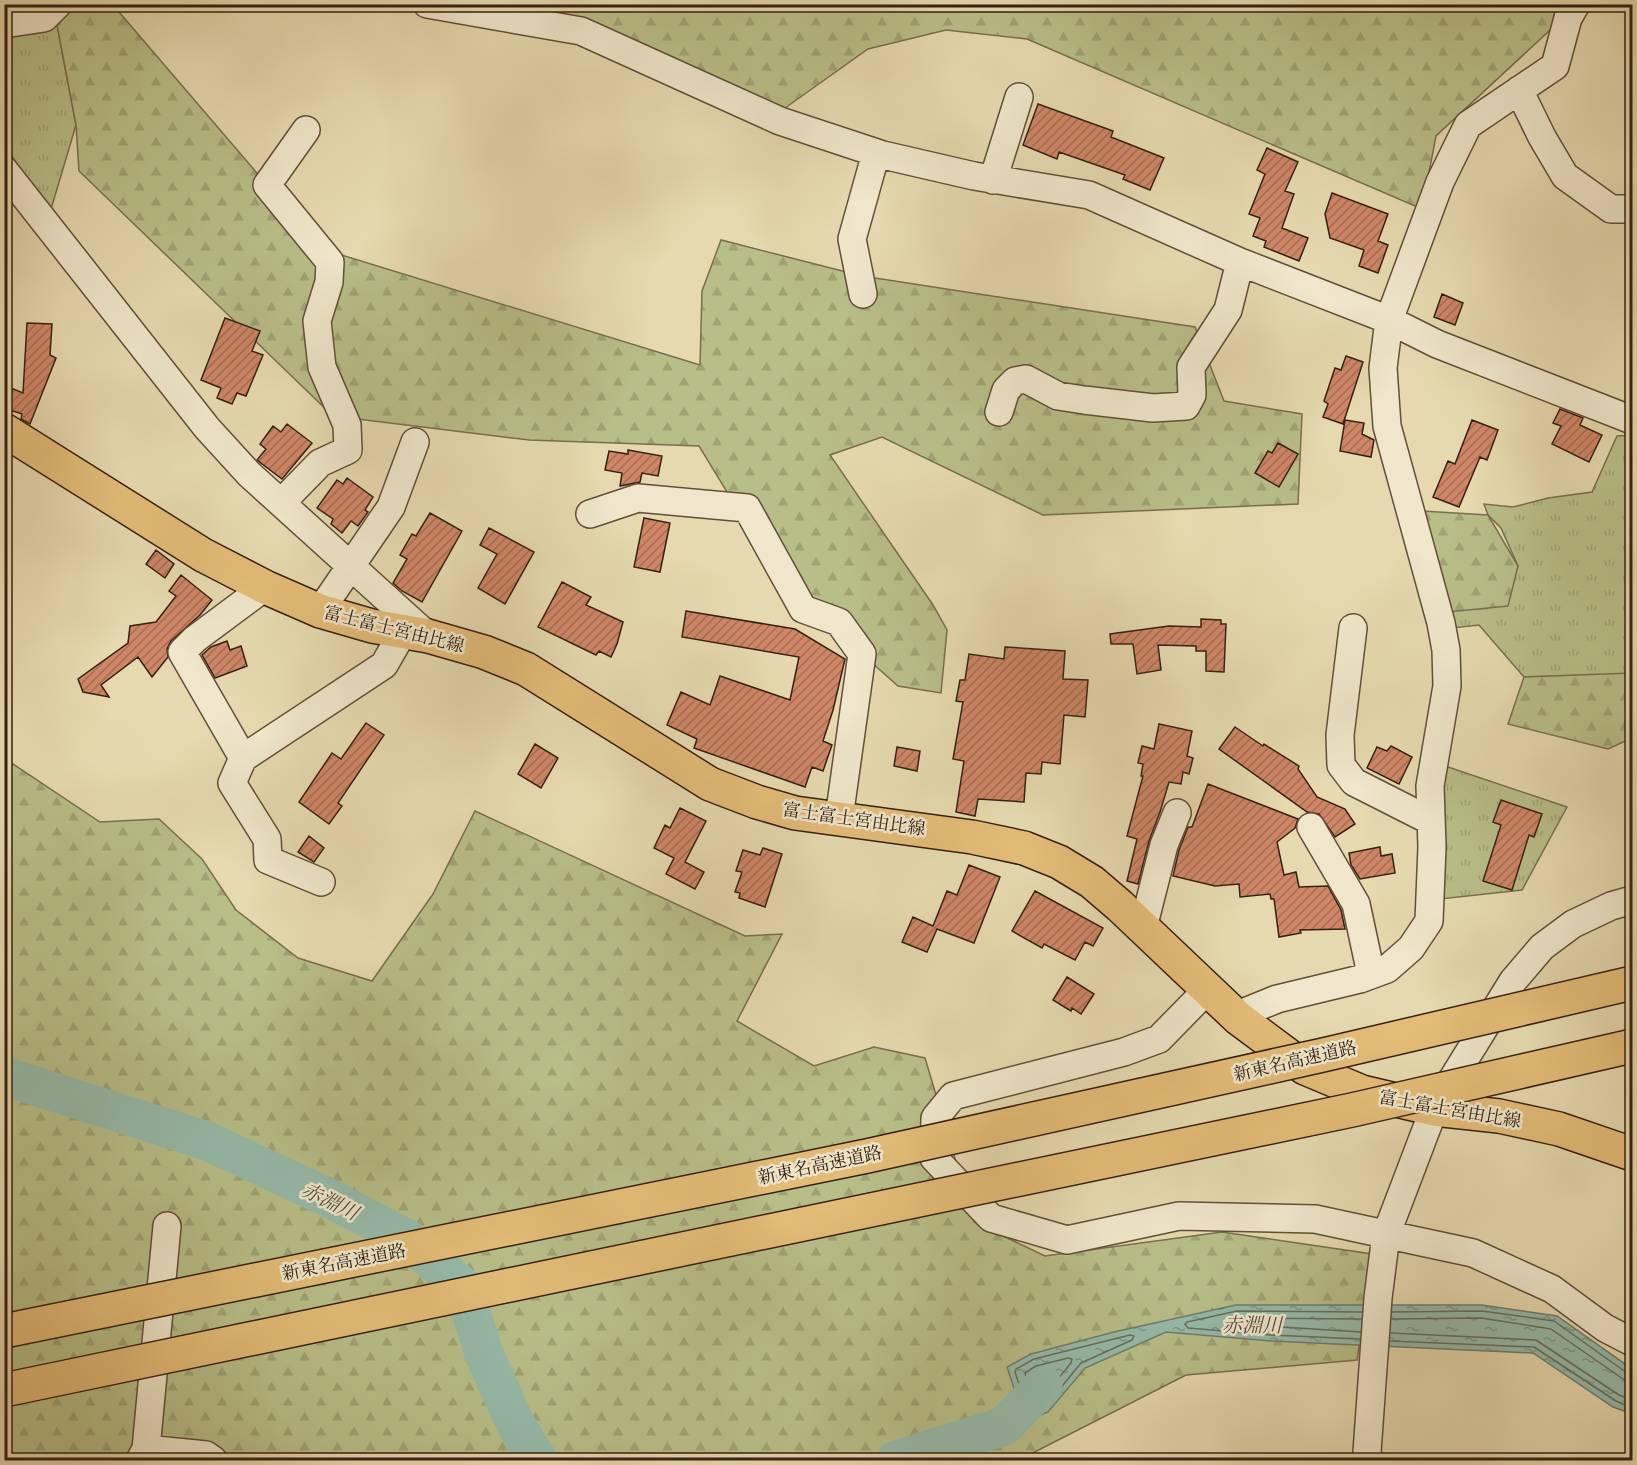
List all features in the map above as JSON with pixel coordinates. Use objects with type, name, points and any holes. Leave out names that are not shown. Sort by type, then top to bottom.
[{"type":"main road","name":"富士富士宮由比線","points":[[4,430],[203,555],[265,587],[320,611],[484,652],[526,669],[710,784],[757,802],[795,813],[972,837],[1024,848],[1059,862],[1092,882],[1238,1018],[1305,1068],[1362,1092],[1434,1109],[1499,1116],[1559,1129],[1632,1154]]},
{"type":"main road","name":"新東名高速道路","points":[[4,1331],[867,1156],[1323,1055],[1632,983]]},
{"type":"main road","points":[[4,1390],[1352,1110],[1632,1046]]},
{"type":"street","points":[[4,24],[44,18],[58,4]]},
{"type":"street","points":[[427,4],[581,31],[780,122],[876,153],[993,180],[1089,195],[1240,262],[1389,320],[1437,344],[1632,420]]},
{"type":"street","points":[[1238,1018],[1245,1012],[1277,999],[1387,969],[1411,948],[1429,921],[1430,786],[1447,686],[1446,650],[1441,623],[1387,426],[1383,368],[1389,320],[1440,182],[1468,125],[1555,66],[1568,18],[1576,4]]},
{"type":"street","points":[[1520,90],[1542,137],[1565,176],[1611,209],[1632,209]]},
{"type":"street","points":[[993,180],[1019,97]]},
{"type":"street","points":[[281,503],[320,463],[348,450],[347,425],[322,367],[317,321],[329,282],[330,262],[267,184],[306,130]]},
{"type":"street","points":[[863,294],[852,239],[876,153]]},
{"type":"street","points":[[4,170],[207,428],[249,474],[351,565],[415,634],[384,665],[243,758],[232,783],[267,839],[268,860],[321,882]]},
{"type":"street","points":[[999,412],[1006,390],[1015,381],[1026,380],[1058,396],[1153,408],[1186,406],[1192,395],[1191,367],[1228,310],[1240,262]]},
{"type":"street","points":[[320,611],[391,507],[415,442]]},
{"type":"street","points":[[590,514],[638,498],[747,508],[803,609],[839,622],[862,654],[839,818]]},
{"type":"street","points":[[243,758],[182,652],[195,639],[265,587]]},
{"type":"street","points":[[1353,628],[1340,735],[1341,765],[1354,782],[1431,821]]},
{"type":"street","points":[[1143,928],[1164,845],[1177,813]]},
{"type":"street","points":[[1311,827],[1360,897],[1371,974]]},
{"type":"street","points":[[1369,1461],[1367,1452],[1378,1298],[1386,1235],[1434,1109],[1513,981],[1542,947],[1573,924],[1611,906],[1632,900]]},
{"type":"street","points":[[1208,989],[1159,1039],[1124,1053],[953,1096],[935,1118],[934,1158],[991,1218],[1067,1240],[1179,1216],[1315,1219],[1473,1253],[1552,1289],[1605,1328],[1632,1342]]},
{"type":"street","points":[[167,1226],[143,1455],[206,1455],[213,1461]]},
{"type":"green space","points":[[5,5],[57,5],[54,9],[76,125],[49,216],[5,145]]},
{"type":"green space","points":[[62,5],[113,5],[322,249],[700,365],[702,291],[721,240],[862,276],[1195,327],[1224,401],[1302,414],[1298,504],[1043,515],[882,437],[830,455],[933,605],[947,630],[941,693],[898,686],[862,654],[794,602],[699,446],[529,440],[333,416],[79,171],[76,125],[54,9]]},
{"type":"green space","points":[[441,5],[1577,5],[1436,136],[1422,209],[1027,39],[946,30],[868,49],[771,118],[581,31]]},
{"type":"green space","points":[[1632,435],[1632,674],[1524,677],[1479,625],[1452,628],[1448,612],[1518,566],[1501,528],[1488,515],[1484,504],[1513,507],[1548,498],[1592,492],[1617,436]]},
{"type":"green space","points":[[1422,511],[1488,515],[1518,566],[1508,606],[1448,612]]},
{"type":"green space","points":[[1632,673],[1632,738],[1608,749],[1508,724],[1524,677]]},
{"type":"green space","points":[[4,758],[100,822],[159,819],[202,859],[236,910],[298,958],[372,981],[433,894],[475,811],[745,936],[782,934],[737,1021],[814,1066],[874,1047],[925,1058],[974,1222],[1045,1256],[1222,1232],[1372,1254],[1357,1360],[1186,1375],[1019,1460],[5,1460]]},
{"type":"green space","points":[[1439,764],[1567,807],[1522,890],[1440,899]]},
{"type":"water","points":[[1236,1305],[1482,1305],[1557,1316],[1632,1369],[1632,1414],[1613,1407],[1533,1353],[1271,1341],[1166,1332],[1085,1368],[1048,1412],[1001,1432],[1018,1400],[1007,1367],[1031,1354],[1114,1332]]},
{"type":"building","points":[[1038,104],[1113,131],[1111,137],[1164,158],[1150,190],[1123,179],[1125,175],[1059,152],[1057,159],[1023,145]]},
{"type":"building","points":[[1267,148],[1298,162],[1285,191],[1294,194],[1282,228],[1308,238],[1299,261],[1264,247],[1266,241],[1253,236],[1260,218],[1249,214],[1265,174],[1257,170]]},
{"type":"building","points":[[1332,193],[1388,214],[1378,241],[1388,245],[1378,273],[1359,266],[1364,250],[1330,238],[1325,214]]},
{"type":"building","points":[[1442,294],[1463,303],[1455,325],[1434,317]]},
{"type":"building","points":[[225,318],[260,331],[252,351],[263,355],[246,396],[237,393],[232,404],[217,398],[221,388],[201,380]]},
{"type":"building","points":[[27,323],[52,324],[50,355],[56,358],[30,424],[21,419],[22,414],[4,408],[11,388],[23,393]]},
{"type":"building","points":[[1346,356],[1363,362],[1343,424],[1323,417],[1328,404],[1324,401],[1335,368],[1341,370]]},
{"type":"building","points":[[1560,409],[1583,418],[1580,425],[1602,435],[1589,462],[1552,444],[1561,426],[1553,423]]},
{"type":"building","points":[[1345,420],[1364,423],[1362,434],[1374,440],[1371,457],[1340,451]]},
{"type":"building","points":[[1472,420],[1498,430],[1487,460],[1480,457],[1459,507],[1433,497],[1448,461],[1455,464]]},
{"type":"building","points":[[287,424],[312,443],[282,479],[257,460],[266,449],[260,444],[273,426],[281,432]]},
{"type":"building","points":[[1278,443],[1298,454],[1279,487],[1255,473],[1268,451],[1272,453]]},
{"type":"building","points":[[628,450],[662,456],[658,476],[642,473],[640,482],[620,486],[622,473],[605,470],[609,451],[628,454]]},
{"type":"building","points":[[347,478],[373,497],[365,510],[368,512],[358,526],[351,521],[342,533],[331,524],[333,519],[317,508],[337,480],[343,484]]},
{"type":"building","points":[[430,513],[462,531],[422,602],[393,583],[407,559],[400,555],[412,534],[416,536]]},
{"type":"building","points":[[644,518],[670,523],[660,572],[634,567]]},
{"type":"building","points":[[489,528],[534,552],[505,604],[478,588],[497,554],[480,545]]},
{"type":"building","points":[[156,550],[174,564],[165,578],[146,564]]},
{"type":"building","points":[[181,575],[212,600],[200,615],[171,641],[167,649],[168,657],[152,677],[138,657],[101,685],[109,697],[83,692],[78,679],[128,643],[130,626],[156,622],[176,596],[169,591]]},
{"type":"building","points":[[562,582],[591,597],[586,605],[623,622],[611,657],[599,651],[596,655],[538,627]]},
{"type":"building","points":[[686,611],[795,629],[845,659],[823,741],[832,745],[823,771],[812,767],[805,787],[694,748],[697,739],[667,725],[681,692],[710,705],[720,676],[790,700],[799,657],[682,637]]},
{"type":"building","points":[[1201,619],[1221,620],[1221,624],[1226,624],[1224,672],[1206,671],[1206,651],[1196,651],[1196,646],[1158,645],[1161,670],[1137,674],[1133,644],[1111,644],[1110,634],[1169,626],[1201,627]]},
{"type":"building","points":[[227,641],[230,650],[241,646],[247,666],[215,678],[202,655],[211,647]]},
{"type":"building","points":[[1005,647],[1065,651],[1063,679],[1088,680],[1085,717],[1064,715],[1060,764],[1042,762],[1041,774],[1026,773],[1024,802],[978,799],[975,816],[956,812],[964,761],[953,759],[963,702],[956,701],[960,680],[965,680],[969,654],[1004,659]]},
{"type":"building","points":[[366,723],[384,735],[338,803],[342,806],[329,824],[299,802],[332,753],[341,759]]},
{"type":"building","points":[[1159,724],[1192,731],[1187,756],[1193,758],[1189,774],[1183,772],[1181,784],[1169,782],[1149,841],[1138,884],[1127,881],[1137,839],[1127,836],[1143,776],[1141,776],[1143,764],[1138,763],[1142,746],[1154,749]]},
{"type":"building","points":[[1235,727],[1299,766],[1298,769],[1317,797],[1345,809],[1355,824],[1335,837],[1319,814],[1307,812],[1219,749]]},
{"type":"building","points":[[535,744],[558,758],[541,788],[518,774]]},
{"type":"building","points":[[1391,746],[1412,757],[1399,784],[1367,768],[1377,747],[1387,751]]},
{"type":"building","points":[[897,747],[920,751],[917,771],[894,766]]},
{"type":"building","points":[[1208,784],[1298,819],[1295,828],[1277,842],[1284,875],[1296,872],[1299,887],[1328,886],[1341,910],[1345,929],[1300,930],[1301,933],[1279,937],[1274,899],[1271,899],[1270,894],[1240,897],[1239,884],[1215,886],[1173,876],[1179,850],[1188,827],[1192,827]]},
{"type":"building","points":[[1501,800],[1542,814],[1534,837],[1529,835],[1512,890],[1483,881],[1501,825],[1493,822]]},
{"type":"building","points":[[680,808],[706,821],[685,862],[704,872],[695,889],[666,874],[674,858],[654,848],[665,825],[670,828]]},
{"type":"building","points":[[309,836],[324,848],[314,862],[298,852]]},
{"type":"building","points":[[1380,847],[1381,856],[1392,854],[1395,873],[1360,879],[1351,865],[1349,853]]},
{"type":"building","points":[[763,848],[782,854],[765,907],[739,898],[740,893],[735,892],[742,872],[736,871],[743,850],[760,855]]},
{"type":"building","points":[[969,865],[1000,877],[974,943],[937,929],[927,952],[902,942],[913,917],[933,926],[947,891],[957,895]]},
{"type":"building","points":[[1035,891],[1103,928],[1093,946],[1085,942],[1075,960],[1044,944],[1042,948],[1012,931]]},
{"type":"building","points":[[1067,977],[1094,994],[1081,1014],[1053,1000]]},
{"type":"waterway","name":"赤淵川","points":[[4,1076],[207,1141],[325,1196],[404,1237],[463,1287],[484,1354],[516,1425],[538,1460]]},
{"type":"waterway","name":"赤淵川","points":[[896,1460],[1004,1426],[1043,1386]]}]
